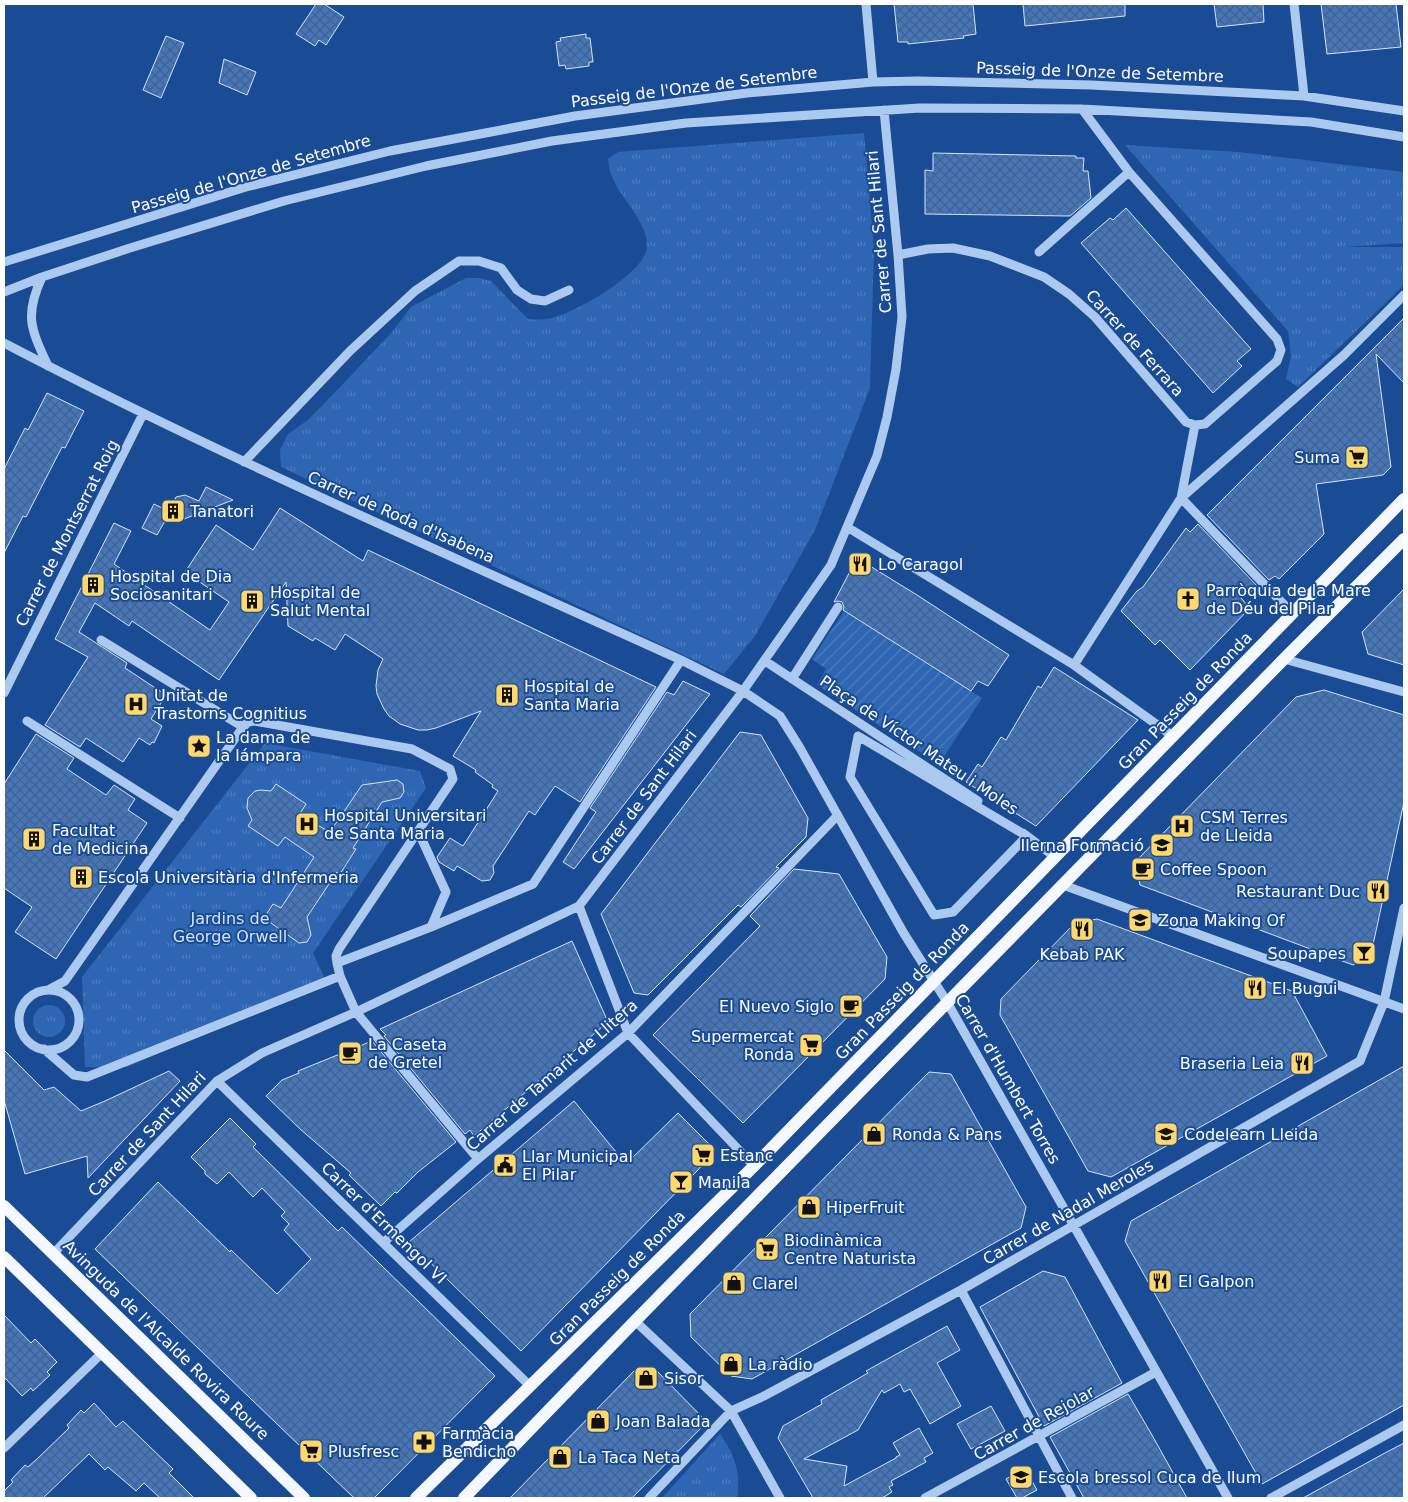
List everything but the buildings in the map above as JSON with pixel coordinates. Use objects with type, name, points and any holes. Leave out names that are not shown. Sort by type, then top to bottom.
[{"type":"main road","name":"Gran Passeig de Ronda","points":[[416,1498],[754,1166],[1404,499]]},
{"type":"main road","points":[[464,1498],[947,1002],[1404,539]]},
{"type":"main road","name":"Avinguda de l'Alcalde Rovira Roure","points":[[4,1206],[304,1498]]},
{"type":"main road","points":[[4,1257],[251,1498]]},
{"type":"street","points":[[866,4],[873,82]]},
{"type":"street","points":[[1294,4],[1304,96]]},
{"type":"street","name":"Passeig de l'Onze de Setembre","points":[[4,262],[246,187],[390,151],[575,116],[747,93],[873,82],[918,81],[1091,85],[1304,96],[1404,111]]},
{"type":"street","points":[[4,292],[42,277],[130,248],[284,201],[426,166],[552,141],[686,123],[920,108],[1082,109],[1311,122],[1404,137]]},
{"type":"street","points":[[1082,109],[1129,172],[1277,339],[1281,350],[1277,361],[1205,424],[1196,425],[1181,498]]},
{"type":"street","name":"Carrer de Sant Hilari","points":[[54,1253],[217,1081],[262,1054],[356,1012],[580,906],[743,692],[831,565],[877,456],[887,418],[896,369],[902,317],[884,110]]},
{"type":"street","points":[[1039,252],[1129,172]]},
{"type":"street","name":"Carrer de Ferrara","points":[[898,255],[928,249],[953,248],[990,256],[1044,277],[1083,305],[1186,422],[1196,425]]},
{"type":"street","points":[[244,462],[350,351],[415,291],[459,261],[479,261],[501,268],[518,290],[531,299],[545,301],[568,290]]},
{"type":"street","points":[[42,277],[34,294],[31,307],[31,324],[48,366]]},
{"type":"street","points":[[1074,665],[1181,498],[1344,355],[1404,295]]},
{"type":"street","name":"Carrer de Roda d'Isabena","points":[[4,343],[143,414],[244,462],[680,660],[743,692]]},
{"type":"street","name":"Carrer de Montserrat Roig","points":[[4,693],[143,414]]},
{"type":"street","points":[[1181,498],[1293,614]]},
{"type":"street","points":[[847,527],[1074,665],[1174,737]]},
{"type":"street","points":[[792,679],[838,607]]},
{"type":"street","points":[[101,640],[243,727]]},
{"type":"street","points":[[1284,659],[1404,692]]},
{"type":"street","points":[[337,963],[431,927],[533,884],[680,660]]},
{"type":"street","name":"Plaça de Víctor Mateu i Moles","points":[[764,661],[971,796],[1055,857]]},
{"type":"street","name":"Carrer d'Humbert Torres","points":[[743,692],[780,716],[796,742],[907,939],[947,1002],[1228,1498]]},
{"type":"street","points":[[27,721],[180,818]]},
{"type":"street","points":[[50,989],[69,996],[79,1014],[76,1034],[70,1041],[52,1050],[32,1045],[25,1038],[18,1020],[24,1001],[40,990],[50,989],[65,981],[248,722],[254,721],[412,749],[450,769],[453,779],[339,949],[336,956],[337,963],[340,976],[356,1012],[478,1158]]},
{"type":"street","points":[[858,736],[968,801],[1027,836],[953,912],[934,915],[850,777],[858,736]]},
{"type":"street","points":[[971,796],[976,788]]},
{"type":"street","name":"Carrer de Tamarit de Llitera","points":[[383,1243],[478,1158],[628,1034],[837,816]]},
{"type":"street","points":[[418,831],[446,892],[431,927]]},
{"type":"street","points":[[1063,885],[1404,1009]]},
{"type":"street","points":[[580,906],[628,1034],[754,1166]]},
{"type":"street","name":"Carrer de Nadal Meroles","points":[[731,1411],[764,1396],[961,1290],[1360,1061],[1384,1002],[1404,908]]},
{"type":"street","points":[[44,1049],[74,1075],[86,1077],[340,976]]},
{"type":"street","name":"Carrer d'Ermengol VI","points":[[217,1081],[530,1386]]},
{"type":"street","points":[[961,1290],[1072,1498]]},
{"type":"street","points":[[635,1321],[731,1411],[780,1498]]},
{"type":"street","points":[[4,1448],[102,1353]]},
{"type":"street","name":"Carrer de Rejolar","points":[[925,1498],[1039,1438],[1156,1372]]},
{"type":"street","points":[[649,1498],[731,1411]]},
{"type":"street","points":[[1271,1498],[1404,1425]]},
{"type":"green space","points":[[864,133],[874,250],[870,388],[815,530],[755,636],[724,674],[281,467],[280,450],[288,434],[308,420],[342,385],[392,332],[411,307],[466,278],[479,278],[491,281],[528,319],[548,319],[578,308],[592,300],[620,282],[632,271],[646,252],[647,240],[639,220],[619,190],[610,172],[608,159],[618,152]]},
{"type":"green space","points":[[1125,145],[1238,152],[1404,172],[1404,243],[1345,247],[1404,247],[1404,285],[1298,387],[1286,379],[1291,356],[1288,331]]},
{"type":"green space","points":[[844,611],[982,698],[939,764],[817,685],[826,669],[812,659]]},
{"type":"green space","name":"Jardins de George Orwell","points":[[265,743],[420,771],[426,788],[313,953],[326,981],[127,1067],[85,1067],[82,977]]},
{"type":"green space","points":[[49,1005],[60,1010],[65,1021],[60,1032],[49,1037],[38,1032],[33,1021],[38,1010]]},
{"type":"green space","points":[[720,1434],[730,1449],[736,1464],[738,1480],[737,1498],[662,1498]]},
{"type":"place","name":"Suma","points":[[1357,457]]},
{"type":"place","name":"Tanatori","points":[[173,511]]},
{"type":"place","name":"Lo Caragol","points":[[860,564]]},
{"type":"place","name":"Hospital de Dia Sociosanitari","points":[[93,585]]},
{"type":"place","name":"Parròquia de la Mare de Déu del Pilar","points":[[1188,599]]},
{"type":"place","name":"Hospital de Salut Mental","points":[[252,601]]},
{"type":"place","name":"Hospital de Santa Maria","points":[[507,695]]},
{"type":"place","name":"Unitat de Trastorns Cognitius","points":[[136,704]]},
{"type":"place","name":"La dama de la lámpara","points":[[199,746]]},
{"type":"place","name":"Hospital Universitari de Santa Maria","points":[[307,824]]},
{"type":"place","name":"CSM Terres de Lleida","points":[[1182,826]]},
{"type":"place","name":"Facultat de Medicina","points":[[34,839]]},
{"type":"place","name":"Ilerna Formació","points":[[1162,845]]},
{"type":"place","name":"Coffee Spoon","points":[[1143,869]]},
{"type":"place","name":"Escola Universitària d'Infermeria","points":[[81,877]]},
{"type":"place","name":"Restaurant Duc","points":[[1378,891]]},
{"type":"place","name":"Zona Making Of","points":[[1140,920]]},
{"type":"place","name":"Kebab PAK","points":[[1082,929]]},
{"type":"place","name":"Soupapes","points":[[1364,953]]},
{"type":"place","name":"El Bugui","points":[[1255,988]]},
{"type":"place","name":"El Nuevo Siglo","points":[[851,1006]]},
{"type":"place","name":"Supermercat Ronda","points":[[811,1045]]},
{"type":"place","name":"La Caseta de Gretel","points":[[350,1053]]},
{"type":"place","name":"Braseria Leia","points":[[1302,1063]]},
{"type":"place","name":"Ronda & Pans","points":[[874,1134]]},
{"type":"place","name":"Codelearn Lleida","points":[[1166,1134]]},
{"type":"place","name":"Estanc","points":[[703,1155]]},
{"type":"place","name":"Llar Municipal El Pilar","points":[[505,1165]]},
{"type":"place","name":"Manila","points":[[681,1182]]},
{"type":"place","name":"HiperFruit","points":[[809,1207]]},
{"type":"place","name":"Biodinàmica Centre Naturista","points":[[767,1249]]},
{"type":"place","name":"El Galpon","points":[[1160,1281]]},
{"type":"place","name":"Clarel","points":[[734,1283]]},
{"type":"place","name":"La ràdio","points":[[731,1364]]},
{"type":"place","name":"Sisor","points":[[646,1378]]},
{"type":"place","name":"Joan Balada","points":[[598,1421]]},
{"type":"place","name":"Farmàcia Bendicho","points":[[424,1442]]},
{"type":"place","name":"Plusfresc","points":[[311,1451]]},
{"type":"place","name":"La Taca Neta","points":[[560,1457]]},
{"type":"place","name":"Escola bressol Cuca de llum","points":[[1021,1477]]}]
